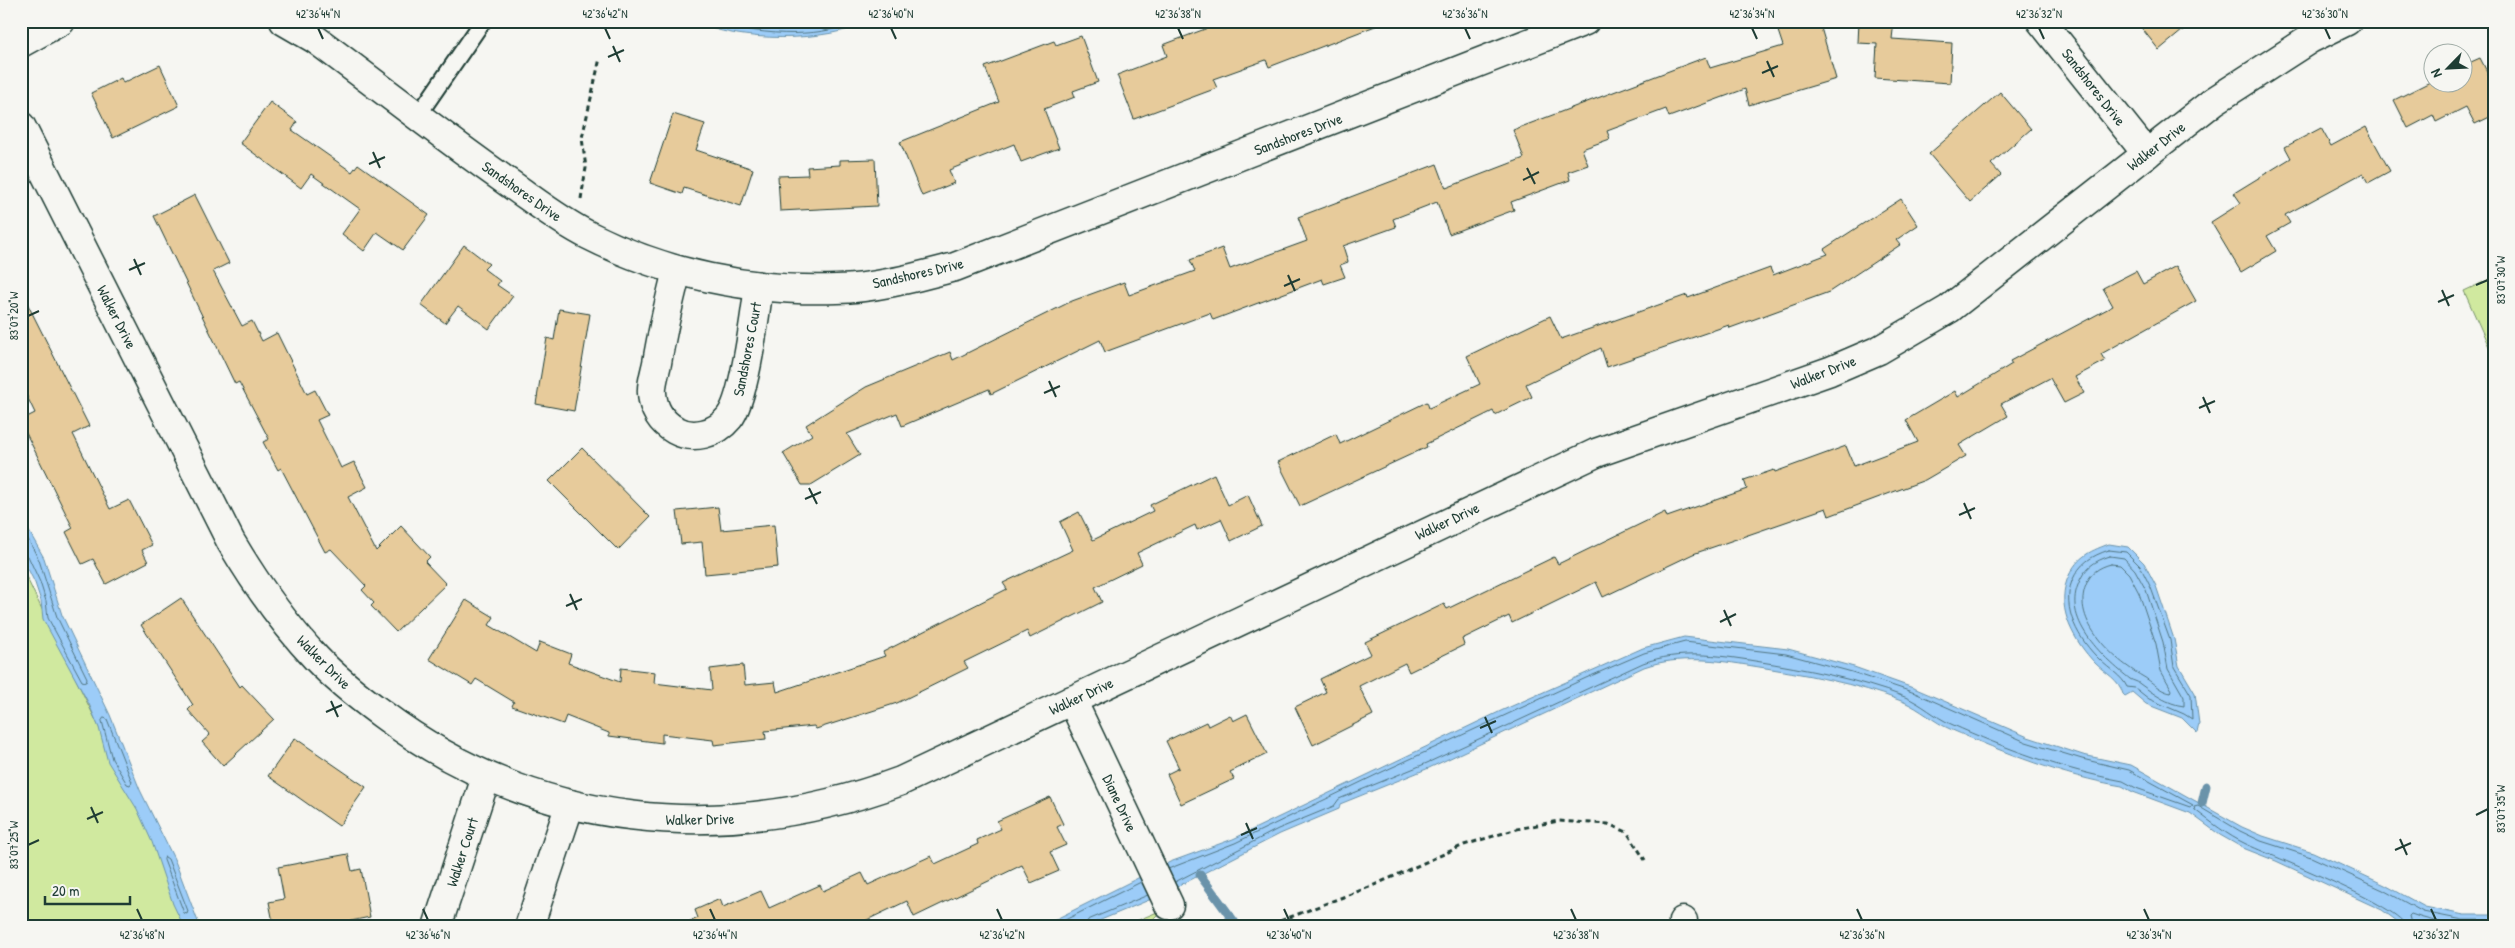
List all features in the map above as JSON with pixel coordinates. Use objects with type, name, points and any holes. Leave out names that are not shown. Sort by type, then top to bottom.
[{"type":"street","points":[[21,43],[62,21]]},
{"type":"street","name":"Sandshores Drive","points":[[284,21],[315,39],[417,117],[571,225],[631,255],[676,271],[759,286],[838,289],[897,281],[955,267],[1585,21]]},
{"type":"street","name":"Sandshores Drive","points":[[2041,21],[2147,154]]},
{"type":"street","name":"Walker Drive","points":[[21,126],[199,484],[230,542],[263,595],[316,659],[357,695],[437,752],[486,777],[570,804],[615,814],[678,821],[739,819],[778,815],[830,804],[900,781],[1596,453],[1830,371],[1880,350],[1950,309],[2214,101],[2264,66],[2310,39],[2347,21]]},
{"type":"street","name":"Sandshores Court","points":[[676,271],[665,316],[652,392],[655,410],[664,422],[676,431],[693,436],[705,434],[719,427],[730,418],[739,399],[755,320],[759,286]]},
{"type":"street","name":"Diane Drive","points":[[1072,700],[1169,905]]},
{"type":"street","name":"Walker Court","points":[[437,927],[486,777]]},
{"type":"street","points":[[529,927],[570,804]]},
{"type":"lane","points":[[417,117],[483,21]]},
{"type":"path","points":[[571,225],[584,192],[586,168],[582,138],[600,58]]},
{"type":"path","points":[[1264,927],[1372,886],[1464,845],[1517,829],[1558,821],[1608,824],[1627,832],[1645,860]]},
{"type":"green space","points":[[2494,277],[2494,358],[2464,291]]},
{"type":"green space","points":[[21,566],[196,927],[21,927]]},
{"type":"green space","points":[[1162,910],[1145,927],[1122,927]]},
{"type":"water","points":[[693,21],[870,21],[852,28],[830,33],[782,38],[733,33]]},
{"type":"water","points":[[21,517],[44,558],[62,615],[110,715],[140,790],[175,861],[200,927],[184,927],[173,904],[152,842],[137,809],[108,762],[99,728],[89,704],[43,619],[41,601],[35,583],[21,555]]},
{"type":"water","points":[[2109,544],[2128,547],[2144,563],[2156,586],[2174,639],[2179,666],[2195,693],[2199,724],[2197,733],[2182,718],[2146,704],[2132,692],[2125,696],[2115,680],[2088,655],[2069,625],[2064,603],[2064,591],[2070,572],[2078,561],[2088,553]]},
{"type":"water","points":[[1684,637],[1788,649],[1854,667],[1916,689],[2028,737],[2083,755],[2131,765],[2242,827],[2263,836],[2313,852],[2385,885],[2425,907],[2464,915],[2494,915],[2494,927],[2405,927],[2382,910],[2276,861],[2243,848],[2220,835],[2190,813],[2133,792],[2122,786],[2056,770],[1992,747],[1950,729],[1916,708],[1886,695],[1849,684],[1811,676],[1739,664],[1684,660],[1657,663],[1644,667],[1429,768],[1340,804],[1339,809],[1280,834],[1161,895],[1084,927],[1040,927],[1170,862],[1233,839],[1503,710],[1643,648]]},
{"type":"building","points":[[1226,21],[1383,21],[1383,23],[1269,67],[1266,60],[1213,79],[1217,88],[1134,119],[1117,75],[1167,56],[1163,45]]},
{"type":"building","points":[[1812,21],[1819,21],[1836,79],[1749,105],[1745,89],[1669,117],[1666,109],[1607,131],[1610,139],[1582,149],[1588,165],[1568,172],[1570,180],[1511,202],[1514,210],[1449,234],[1437,202],[1393,219],[1396,227],[1343,246],[1348,262],[1340,265],[1345,277],[1324,284],[1322,279],[1213,320],[1210,313],[1105,352],[1100,340],[991,394],[989,389],[902,426],[897,413],[847,434],[860,455],[811,485],[802,485],[783,453],[812,435],[806,425],[866,387],[950,352],[953,360],[1072,301],[1124,282],[1129,295],[1195,271],[1190,260],[1222,248],[1230,269],[1307,241],[1298,217],[1437,164],[1446,188],[1524,158],[1513,130],[1706,57],[1710,68],[1783,46],[1778,31]]},
{"type":"building","points":[[1859,21],[1894,21],[1892,39],[1952,43],[1950,83],[1875,78],[1877,44],[1858,43]]},
{"type":"building","points":[[2136,21],[2194,21],[2159,50]]},
{"type":"building","points":[[1081,36],[1098,82],[1073,91],[1075,97],[1044,109],[1059,148],[1021,162],[1014,144],[949,170],[954,183],[922,196],[900,142],[999,102],[985,67],[1054,41],[1056,45]]},
{"type":"building","points":[[2480,58],[2494,85],[2494,115],[2475,124],[2466,107],[2436,122],[2433,115],[2408,128],[2394,100],[2422,86],[2422,92],[2472,92],[2472,62]]},
{"type":"building","points":[[160,65],[179,106],[113,138],[91,93],[121,78],[123,83]]},
{"type":"building","points":[[2000,92],[2031,129],[1991,164],[2001,175],[1970,202],[1929,154]]},
{"type":"building","points":[[270,102],[297,122],[292,130],[352,172],[358,164],[429,215],[403,250],[377,232],[364,251],[342,234],[360,209],[311,174],[301,188],[240,143]]},
{"type":"building","points":[[673,114],[705,124],[696,150],[753,169],[741,206],[684,188],[682,194],[650,183]]},
{"type":"building","points":[[2366,127],[2390,171],[2368,183],[2363,173],[2285,215],[2290,223],[2267,236],[2276,251],[2241,272],[2211,222],[2241,203],[2234,193],[2291,158],[2285,147],[2321,128],[2331,146]]},
{"type":"building","points":[[875,159],[877,206],[780,211],[778,176],[808,175],[807,167],[840,165],[840,160]]},
{"type":"building","points":[[195,195],[229,263],[213,271],[242,326],[252,321],[262,341],[277,333],[307,394],[315,390],[328,415],[317,420],[341,468],[354,462],[367,487],[348,497],[376,551],[401,526],[430,557],[425,562],[446,584],[396,632],[371,606],[374,603],[362,590],[366,586],[331,549],[325,552],[281,468],[278,470],[263,442],[269,439],[239,382],[235,384],[154,216]]},
{"type":"building","points":[[1901,199],[1918,225],[1896,240],[1900,245],[1829,292],[1730,328],[1729,325],[1607,367],[1601,348],[1526,384],[1532,397],[1495,415],[1493,411],[1426,444],[1427,447],[1300,506],[1278,462],[1336,434],[1340,444],[1427,402],[1429,408],[1480,384],[1467,356],[1550,316],[1561,339],[1687,295],[1688,298],[1770,268],[1773,275],[1828,254],[1824,249]]},
{"type":"building","points":[[464,245],[489,264],[484,269],[500,281],[497,285],[513,296],[489,329],[458,306],[445,323],[421,305]]},
{"type":"building","points":[[2176,266],[2196,301],[2101,354],[2105,361],[2075,377],[2084,393],[2064,403],[2050,378],[2001,404],[2008,416],[1959,445],[1966,456],[1925,480],[1829,516],[1826,508],[1693,554],[1603,597],[1596,582],[1512,623],[1509,616],[1462,639],[1464,645],[1409,672],[1405,663],[1359,686],[1373,715],[1313,745],[1295,707],[1326,692],[1320,679],[1371,654],[1365,642],[1444,604],[1447,609],[1554,557],[1558,564],[1665,512],[1667,517],[1747,489],[1744,480],[1774,470],[1775,472],[1846,446],[1854,466],[1918,442],[1906,420],[1955,391],[1958,397],[2012,364],[2010,361],[2113,306],[2103,288],[2136,271],[2143,284]]},
{"type":"building","points":[[21,291],[89,426],[73,434],[110,509],[129,500],[152,545],[142,550],[148,562],[106,584],[93,559],[82,564],[66,532],[73,528],[21,423],[21,420],[35,413],[21,384]]},
{"type":"building","points":[[559,309],[590,314],[574,411],[536,404],[547,338],[554,340]]},
{"type":"building","points":[[582,448],[650,517],[618,550],[549,481]]},
{"type":"building","points":[[1214,474],[1228,505],[1248,495],[1262,526],[1231,541],[1221,519],[1197,530],[1195,525],[1137,553],[1142,564],[1095,587],[1102,602],[1030,638],[1027,631],[964,662],[968,668],[897,703],[816,729],[814,726],[765,731],[766,739],[714,745],[713,740],[662,734],[662,743],[609,736],[609,733],[566,716],[563,724],[512,706],[514,702],[476,679],[472,685],[429,659],[466,600],[494,617],[489,625],[536,653],[540,642],[571,654],[568,663],[620,682],[621,668],[655,672],[654,683],[712,690],[710,669],[743,665],[745,685],[775,682],[777,692],[885,656],[883,652],[1007,589],[1003,583],[1073,550],[1060,522],[1079,512],[1093,540],[1153,511],[1150,505]]},
{"type":"building","points":[[718,507],[721,530],[774,525],[778,567],[705,574],[702,542],[681,544],[677,511]]},
{"type":"building","points":[[181,598],[240,687],[242,685],[274,719],[223,766],[202,742],[210,735],[188,710],[193,705],[141,625]]},
{"type":"building","points":[[1247,714],[1267,754],[1230,772],[1234,779],[1181,804],[1167,774],[1179,768],[1166,741],[1206,722],[1208,726],[1230,715],[1233,721]]},
{"type":"building","points":[[295,738],[366,787],[339,826],[268,776]]},
{"type":"building","points":[[1050,797],[1063,824],[1057,827],[1066,845],[1050,852],[1059,871],[1031,883],[1022,865],[914,917],[907,901],[852,927],[678,927],[698,918],[695,910],[720,899],[723,907],[761,891],[769,908],[820,885],[823,891],[862,873],[868,885],[931,856],[935,864],[978,844],[977,840],[1001,829],[997,821]]},
{"type":"building","points":[[348,854],[352,871],[361,869],[370,917],[322,927],[274,927],[269,902],[284,899],[278,867]]},
{"type":"waterway","points":[[2202,803],[2206,786]]},
{"type":"waterway","points":[[1200,875],[1238,927]]}]
